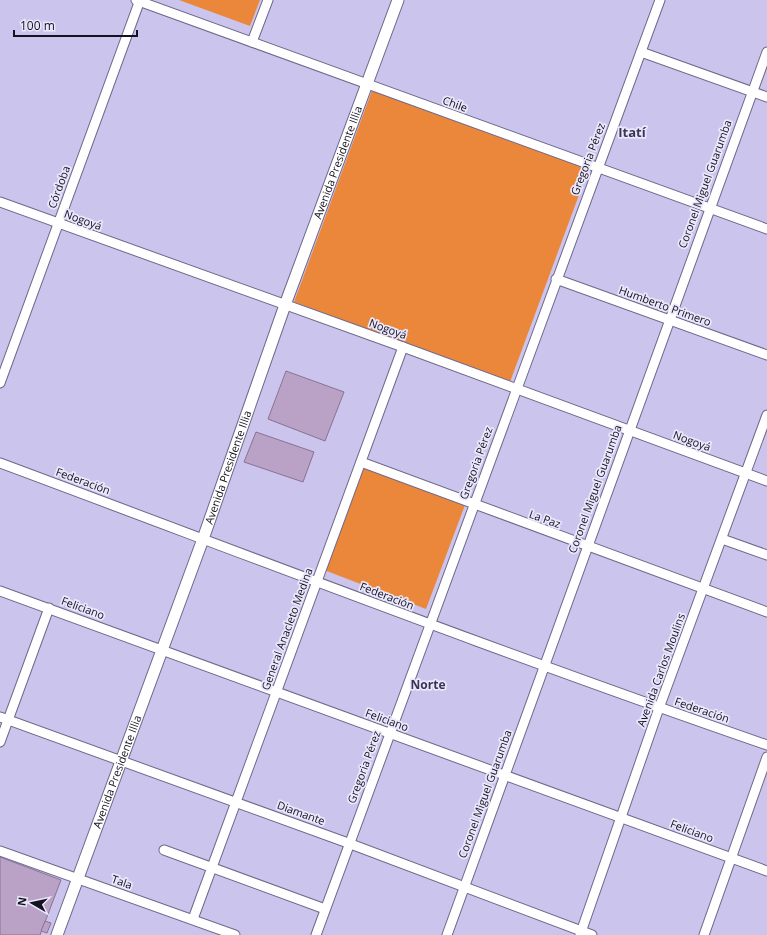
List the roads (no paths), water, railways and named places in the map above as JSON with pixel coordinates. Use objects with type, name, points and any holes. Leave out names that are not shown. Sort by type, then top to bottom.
[{"type":"main road","name":"Avenida Presidente Illia","points":[[57,935],[203,539],[285,306],[368,85],[398,0]]},
{"type":"street","name":"Chile","points":[[138,0],[597,169],[767,229]]},
{"type":"street","name":"Córdoba","points":[[0,382],[138,0]]},
{"type":"street","points":[[252,42],[268,0]]},
{"type":"street","name":"Gregoria Pérez","points":[[316,935],[348,843],[430,625],[556,279],[660,0]]},
{"type":"street","points":[[641,52],[767,97]]},
{"type":"street","name":"Coronel Miguel Guarumba","points":[[447,935],[545,666],[668,320],[767,52]]},
{"type":"street","name":"Nogoyá","points":[[0,202],[285,306],[403,347],[767,481]]},
{"type":"street","name":"Humberto Primero","points":[[556,279],[767,355]]},
{"type":"street","name":"General Anacleto Medina","points":[[193,919],[403,347]]},
{"type":"street","name":"Avenida Carlos Moulins","points":[[580,933],[659,708],[767,415]]},
{"type":"street","name":"La Paz","points":[[361,462],[587,547],[767,612]]},
{"type":"street","name":"Federación","points":[[0,463],[317,581],[430,625],[659,708],[767,745]]},
{"type":"street","points":[[722,539],[767,555]]},
{"type":"street","name":"Feliciano","points":[[0,591],[767,871]]},
{"type":"street","points":[[0,742],[4,719],[49,608]]},
{"type":"street","name":"Diamante","points":[[4,719],[465,886],[580,933],[592,935]]},
{"type":"street","points":[[704,935],[767,758]]},
{"type":"street","points":[[164,850],[325,909]]},
{"type":"street","name":"Tala","points":[[0,851],[235,935]]},
{"type":"district","name":"Itatí","points":[[632,132]]},
{"type":"district","name":"Norte","points":[[428,685]]}]
